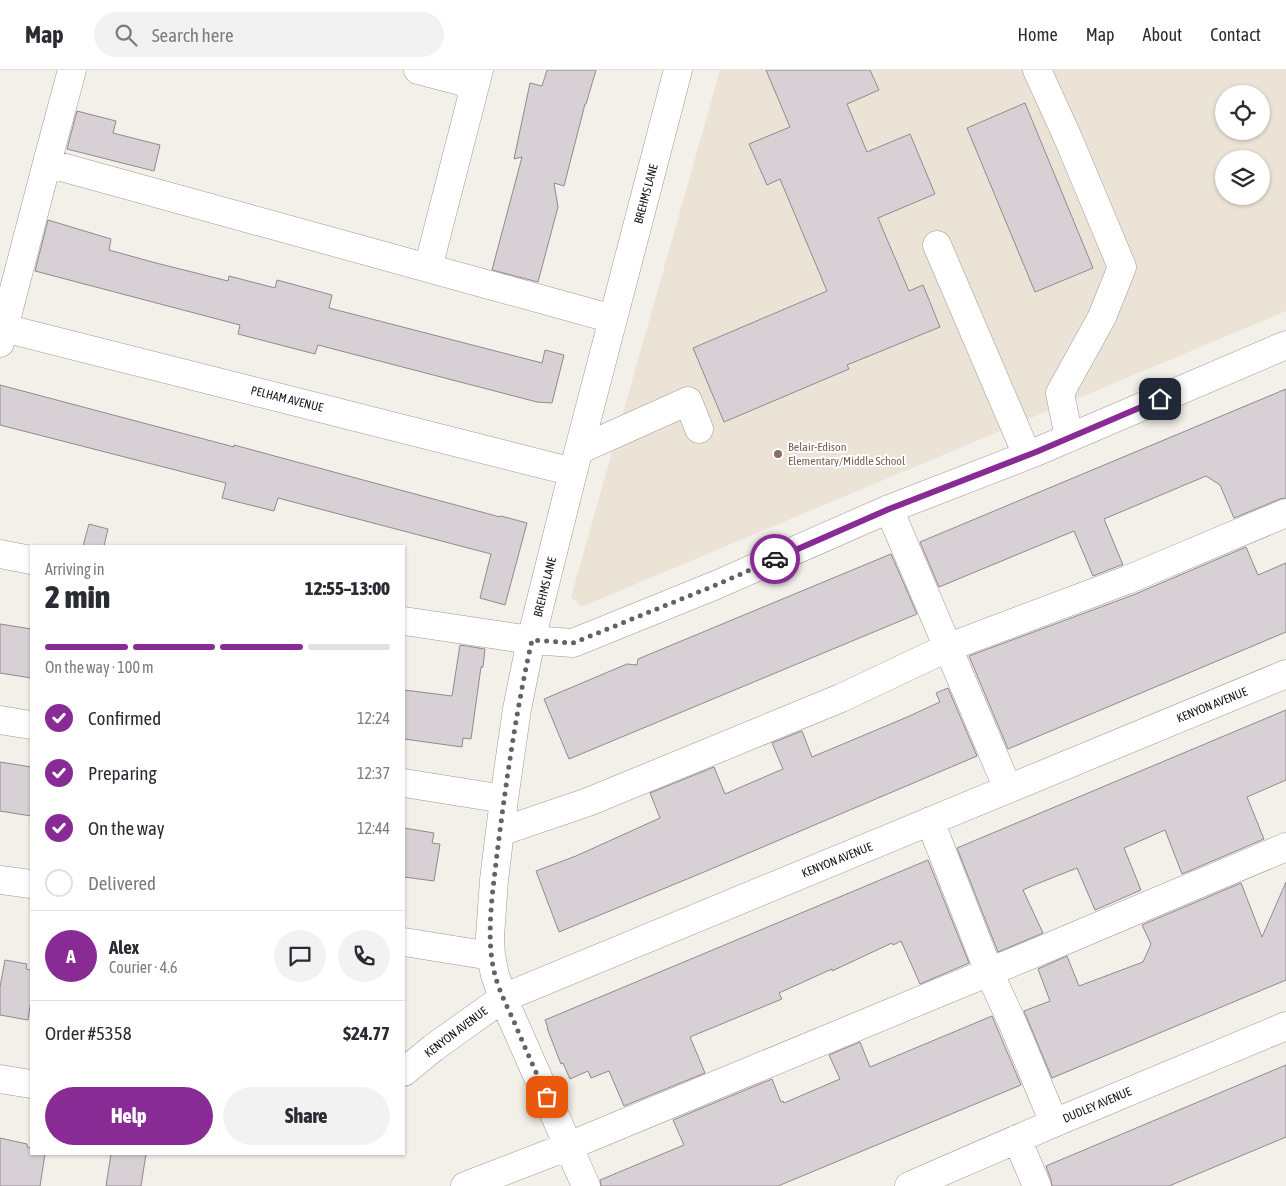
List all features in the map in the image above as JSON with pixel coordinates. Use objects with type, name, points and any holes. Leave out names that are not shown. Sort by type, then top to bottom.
[{"type":"street","points":[[1,332],[72,70]]},
{"type":"street","points":[[418,70],[477,78],[428,268]]},
{"type":"street","name":"BREHMS LANE","points":[[586,1186],[503,998],[495,975],[490,937],[500,832],[517,709],[576,461],[678,70]]},
{"type":"street","points":[[1037,70],[1072,147],[1122,268],[1102,317],[1060,393],[1070,438]]},
{"type":"street","points":[[47,163],[613,319]]},
{"type":"street","points":[[937,245],[1027,455]]},
{"type":"street","name":"PELHAM AVENUE","points":[[1,332],[576,461]]},
{"type":"street","points":[[405,621],[532,640],[573,643],[716,585],[889,509],[1070,438],[1286,345]]},
{"type":"street","points":[[576,461],[688,401],[699,429]]},
{"type":"street","points":[[889,509],[1008,789]]},
{"type":"street","points":[[500,832],[588,802],[832,702],[949,647],[1127,580],[1286,513]]},
{"type":"street","points":[[0,554],[30,560]]},
{"type":"street","name":"KENYON AVENUE","points":[[405,1071],[433,1048],[503,998],[1286,674]]},
{"type":"street","points":[[0,720],[30,725]]},
{"type":"street","points":[[405,783],[504,799]]},
{"type":"street","points":[[930,821],[989,972],[1013,1024],[1054,1124]]},
{"type":"street","points":[[465,1186],[569,1146],[1286,847]]},
{"type":"street","points":[[0,880],[30,884]]},
{"type":"street","points":[[405,942],[491,956]]},
{"type":"street","name":"DUDLEY AVENUE","points":[[909,1186],[1286,1026]]},
{"type":"street","points":[[0,1079],[30,1084]]},
{"type":"street","points":[[1017,1139],[1037,1186]]},
{"type":"shaded area","name":"Belair-Edison Elementary/Middle School","points":[[720,70],[1286,70],[1286,311],[581,607],[571,597]]},
{"type":"building","points":[[547,70],[596,70],[585,104],[564,186],[554,183],[558,207],[538,282],[492,270],[522,157],[514,159],[530,83],[542,86]]},
{"type":"building","points":[[766,70],[870,70],[879,90],[847,104],[867,152],[910,134],[935,194],[878,218],[909,291],[923,285],[940,327],[847,365],[849,369],[724,422],[693,348],[827,291],[780,179],[767,185],[749,144],[790,127]]},
{"type":"building","points":[[1025,103],[1093,268],[1035,292],[967,128]]},
{"type":"building","points":[[77,111],[116,121],[113,133],[160,145],[154,171],[67,149]]},
{"type":"building","points":[[48,220],[111,239],[109,250],[156,263],[228,281],[229,276],[275,288],[277,280],[332,295],[329,308],[542,363],[545,350],[564,355],[552,403],[537,402],[318,345],[315,354],[238,334],[240,325],[35,271]]},
{"type":"building","points":[[0,385],[527,523],[505,605],[480,598],[491,554],[278,498],[274,511],[222,498],[226,483],[0,425]]},
{"type":"building","points":[[1286,389],[1286,498],[1234,518],[1220,485],[1206,476],[1104,519],[1123,565],[1093,576],[1074,531],[939,587],[920,542]]},
{"type":"building","points":[[89,524],[108,529],[104,545],[83,545]]},
{"type":"building","points":[[1246,547],[1258,575],[1286,563],[1286,632],[1008,749],[969,656],[1133,595]]},
{"type":"building","points":[[891,554],[917,614],[569,759],[544,699],[627,664],[637,665],[638,659]]},
{"type":"building","points":[[0,624],[30,629],[30,678],[0,673]]},
{"type":"building","points":[[460,645],[485,649],[471,739],[463,738],[462,747],[405,739],[405,690],[452,696]]},
{"type":"building","points":[[948,688],[977,756],[559,932],[536,871],[576,856],[660,818],[650,793],[714,767],[725,794],[783,769],[772,743],[802,731],[812,757],[940,702],[936,693]]},
{"type":"building","points":[[1286,710],[1286,780],[1247,797],[1264,839],[1182,874],[1165,830],[1124,848],[1141,890],[1095,910],[1077,868],[1034,885],[1023,890],[1043,933],[998,952],[957,848]]},
{"type":"building","points":[[0,762],[30,767],[30,816],[0,811]]},
{"type":"building","points":[[405,828],[434,833],[432,843],[440,844],[434,881],[405,877]]},
{"type":"building","points":[[928,860],[969,963],[920,984],[901,941],[893,945],[892,943],[779,993],[782,999],[690,1037],[705,1073],[624,1106],[609,1071],[591,1078],[588,1071],[570,1079],[563,1063],[561,1064],[545,1020]]},
{"type":"building","points":[[1286,882],[1286,980],[1052,1078],[1024,1011],[1050,1001],[1038,969],[1067,956],[1079,986],[1143,962],[1151,944],[1142,925],[1241,883],[1262,937]]},
{"type":"building","points":[[5,960],[27,964],[26,969],[30,970],[28,1020],[0,1015],[0,987]]},
{"type":"building","points":[[992,1016],[1021,1085],[778,1186],[601,1186],[600,1180],[684,1145],[673,1120],[772,1079],[781,1102],[783,1101],[784,1103],[840,1079],[829,1055],[860,1042],[870,1067]]},
{"type":"building","points":[[1286,1065],[1286,1137],[1169,1186],[1052,1186],[1046,1166]]},
{"type":"building","points":[[0,1138],[27,1144],[27,1147],[30,1148],[30,1155],[45,1155],[40,1186],[0,1186]]},
{"type":"building","points":[[111,1155],[146,1155],[141,1186],[106,1186]]},
{"type":"way so far","points":[[547,1097],[503,998],[495,975],[490,937],[494,880],[504,799],[517,709],[532,640],[573,643],[775,559]]},
{"type":"place","name":"Belair-Edison Elementary/Middle School","points":[[778,454]]},
{"type":"route","points":[[775,559],[889,509],[1036,452],[1160,399]]}]
